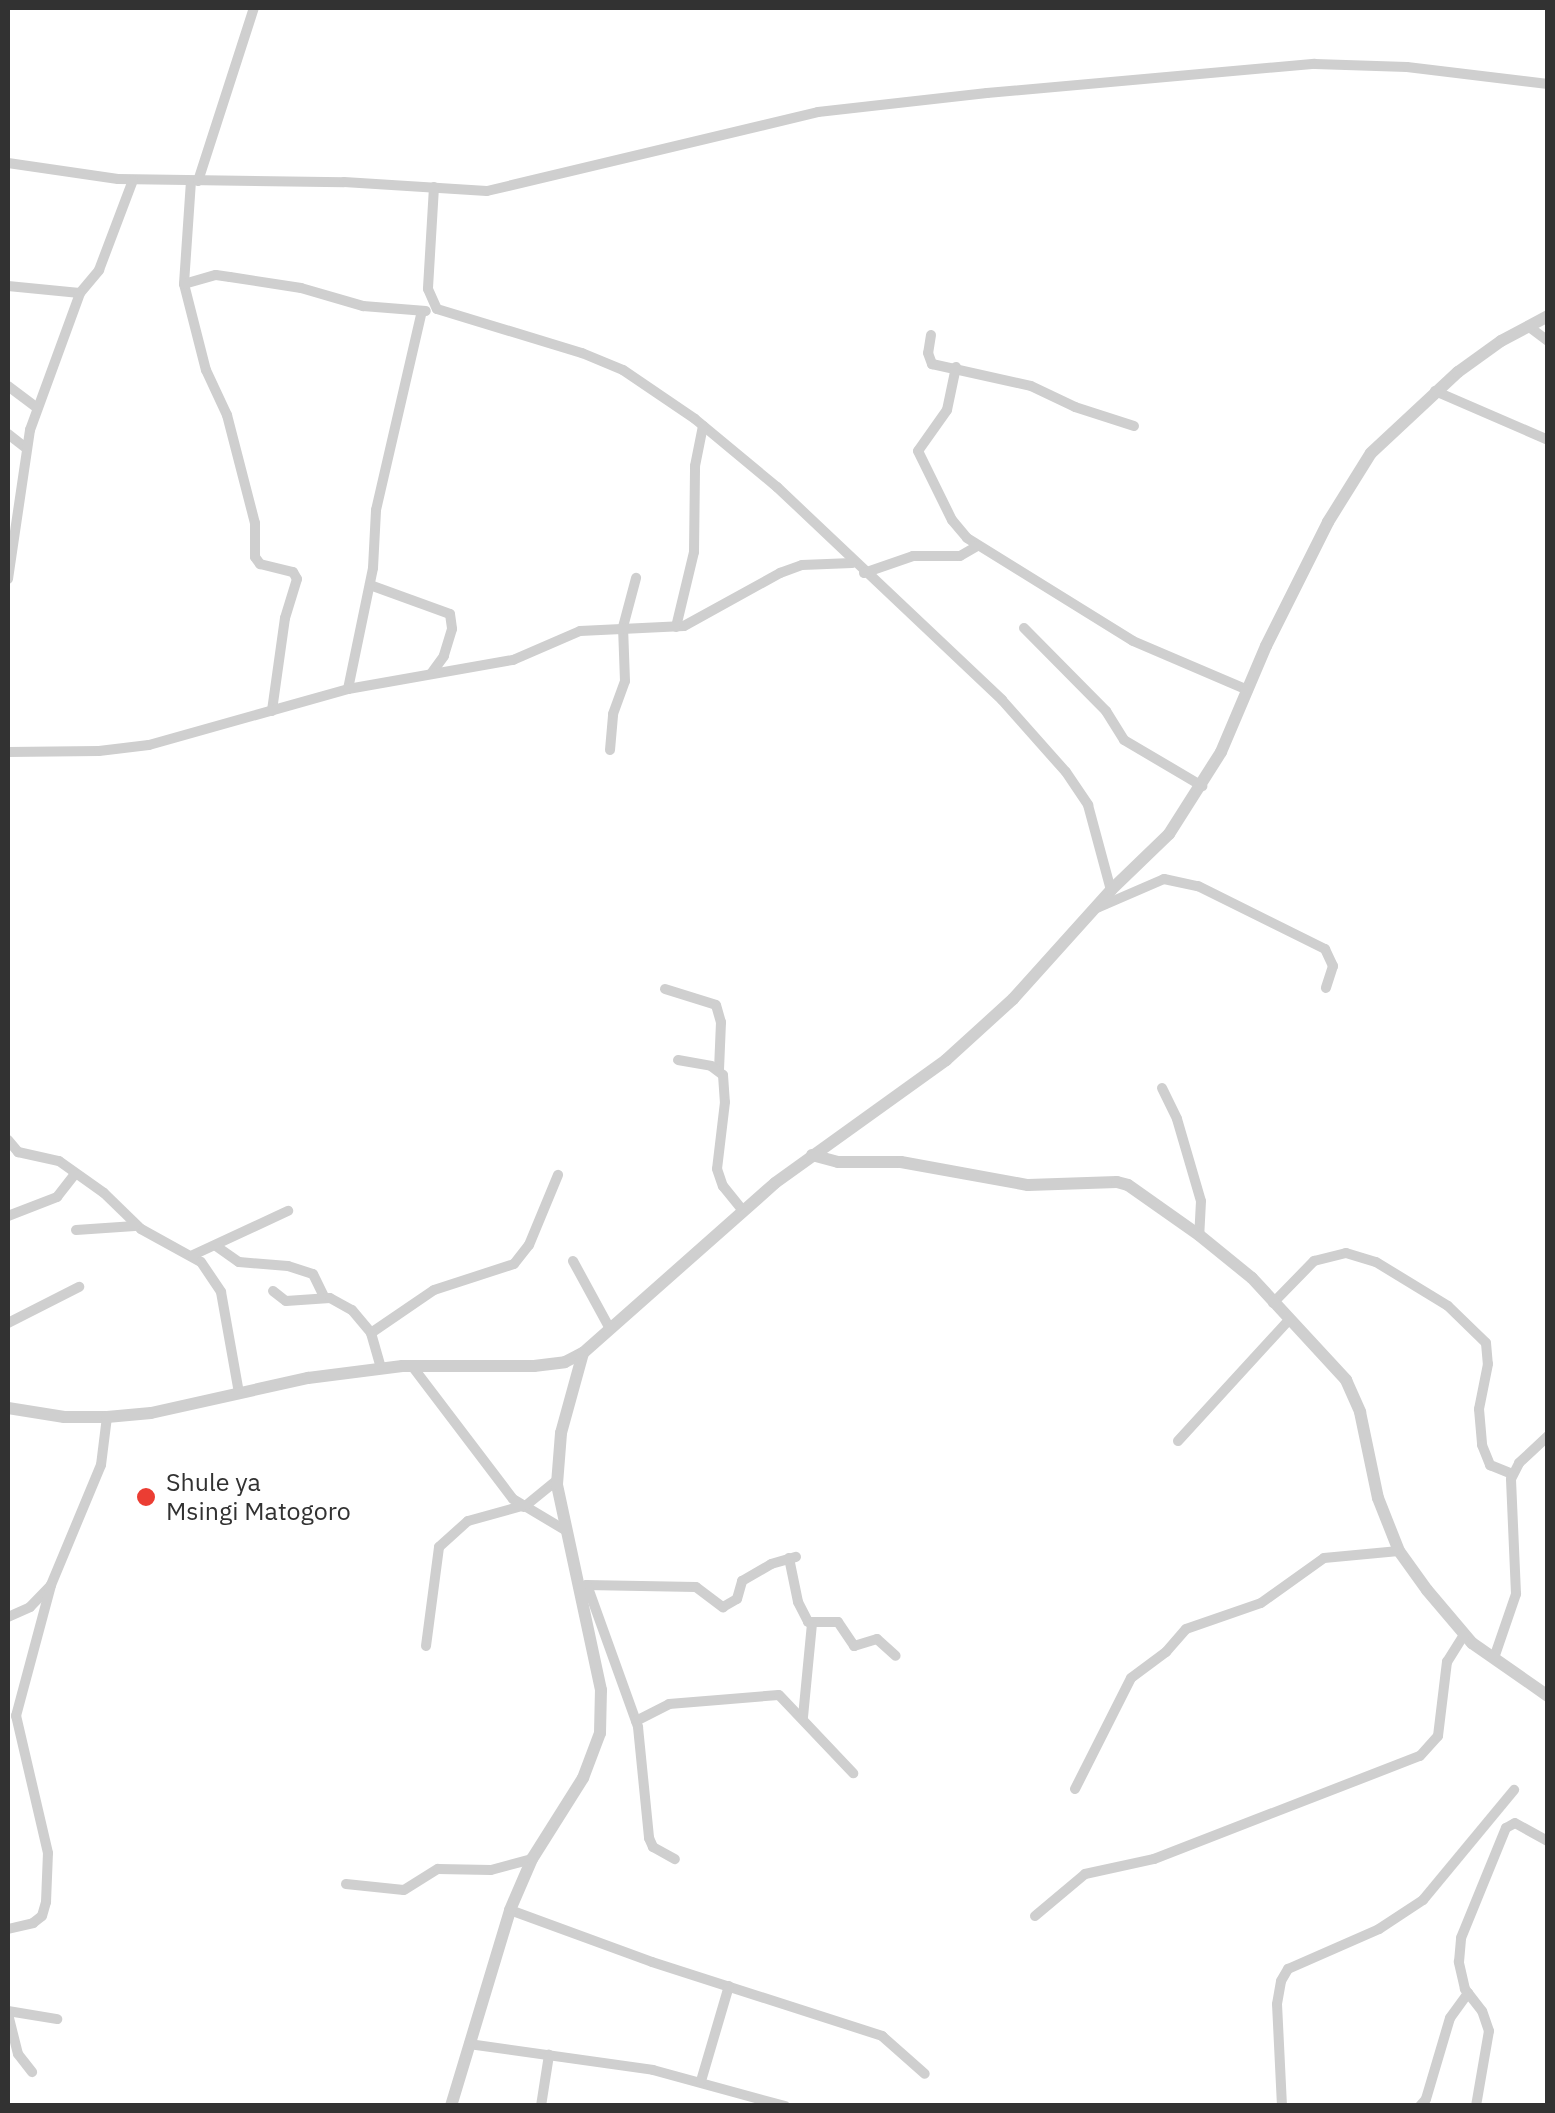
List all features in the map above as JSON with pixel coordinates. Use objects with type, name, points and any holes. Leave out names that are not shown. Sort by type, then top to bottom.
[{"type":"street","points":[[254,8],[237,72],[195,181],[184,284],[206,370],[227,414],[255,524],[255,557],[260,564],[292,572],[298,579],[282,634],[272,710]]},
{"type":"street","points":[[8,163],[133,180],[434,187],[470,192],[512,187],[818,112],[1072,86],[1315,64],[1407,67],[1548,84]]},
{"type":"street","points":[[8,578],[26,448],[36,408],[80,294],[99,270],[133,180]]},
{"type":"street","points":[[434,187],[428,289],[436,309]]},
{"type":"street","points":[[184,284],[216,275],[301,288],[363,306],[436,309],[582,352],[623,370],[704,426],[777,486],[852,563],[1002,700],[1066,772],[1088,805],[1111,890]]},
{"type":"street","points":[[8,286],[80,294]]},
{"type":"street","points":[[348,689],[370,585],[376,510],[422,311]]},
{"type":"street","points":[[8,1408],[64,1417],[151,1413],[239,1393],[381,1369],[534,1366],[565,1362],[584,1354],[743,1211],[812,1155],[946,1060],[1013,999],[1111,890],[1170,834],[1202,786],[1328,522],[1371,453],[1435,391],[1501,341],[1548,316]]},
{"type":"street","points":[[1528,326],[1548,341]]},
{"type":"street","points":[[931,336],[930,362],[1031,386],[1075,408],[1134,426]]},
{"type":"street","points":[[956,367],[948,410],[918,451],[952,520],[977,546],[1133,642],[1248,690]]},
{"type":"street","points":[[8,386],[36,408]]},
{"type":"street","points":[[1435,391],[1548,440]]},
{"type":"street","points":[[676,627],[694,552],[695,466],[704,426]]},
{"type":"street","points":[[8,434],[26,448]]},
{"type":"street","points":[[864,573],[913,556],[960,556],[977,546]]},
{"type":"street","points":[[8,752],[121,749],[348,689],[528,656],[580,631],[676,627],[702,618],[780,573],[802,565],[852,563]]},
{"type":"street","points":[[610,750],[612,714],[625,681],[623,627],[636,578]]},
{"type":"street","points":[[370,585],[450,614],[452,629],[444,656],[430,675]]},
{"type":"street","points":[[1024,628],[1106,711],[1124,740],[1202,786]]},
{"type":"street","points":[[1092,910],[1164,880],[1198,886],[1325,949],[1333,966],[1326,988]]},
{"type":"street","points":[[665,989],[716,1005],[720,1022],[719,1070],[725,1102],[717,1169],[723,1186],[743,1211]]},
{"type":"street","points":[[678,1060],[719,1070]]},
{"type":"street","points":[[1162,1088],[1177,1119],[1202,1201],[1199,1235]]},
{"type":"street","points":[[8,1140],[18,1152],[53,1158],[100,1190],[138,1226],[193,1255],[214,1277],[239,1393]]},
{"type":"street","points":[[812,1155],[838,1162],[901,1162],[1028,1186],[1128,1184],[1199,1235],[1233,1260],[1351,1389],[1378,1498],[1399,1551],[1464,1635],[1548,1696]]},
{"type":"street","points":[[8,1216],[57,1197],[75,1174]]},
{"type":"street","points":[[371,1332],[434,1290],[514,1264],[529,1245],[558,1175]]},
{"type":"street","points":[[193,1255],[288,1211]]},
{"type":"street","points":[[76,1230],[138,1226]]},
{"type":"street","points":[[216,1246],[239,1262],[288,1266],[313,1274],[324,1298]]},
{"type":"street","points":[[1273,1304],[1314,1261],[1346,1252],[1376,1262],[1448,1306],[1486,1343],[1488,1364],[1479,1408],[1482,1445],[1490,1465],[1512,1474]]},
{"type":"street","points":[[574,1260],[610,1329]]},
{"type":"street","points":[[8,1322],[79,1287]]},
{"type":"street","points":[[272,1291],[286,1301],[324,1298],[352,1310],[371,1332],[381,1369]]},
{"type":"street","points":[[1178,1441],[1289,1320]]},
{"type":"street","points":[[584,1354],[573,1379],[556,1480],[566,1530],[584,1585],[636,1721],[649,1838],[653,1847],[675,1859]]},
{"type":"street","points":[[412,1366],[496,1480],[523,1507],[566,1530]]},
{"type":"street","points":[[8,1617],[30,1607],[51,1585],[92,1492],[107,1417]]},
{"type":"street","points":[[1494,1658],[1516,1594],[1512,1474],[1548,1436]]},
{"type":"street","points":[[426,1646],[438,1547],[468,1521],[523,1507],[556,1480]]},
{"type":"street","points":[[1075,1789],[1131,1678],[1166,1652],[1186,1629],[1260,1603],[1324,1558],[1399,1551]]},
{"type":"street","points":[[584,1585],[696,1588],[723,1607],[738,1600],[742,1581],[770,1564],[793,1558],[798,1602],[812,1624],[803,1717]]},
{"type":"street","points":[[8,1929],[33,1923],[42,1916],[46,1902],[48,1853],[16,1716],[50,1604],[51,1585]]},
{"type":"street","points":[[450,2106],[510,1910],[533,1865],[532,1858],[582,1778],[600,1733],[600,1690],[584,1585]]},
{"type":"street","points":[[812,1624],[838,1622],[854,1646],[876,1639],[896,1656]]},
{"type":"street","points":[[1035,1916],[1085,1874],[1171,1853],[1420,1756],[1438,1736],[1448,1662],[1464,1635]]},
{"type":"street","points":[[636,1721],[669,1704],[766,1694],[790,1702],[853,1773]]},
{"type":"street","points":[[1282,2106],[1277,2004],[1288,1969],[1379,1928],[1423,1900],[1514,1790]]},
{"type":"street","points":[[1476,2106],[1489,2031],[1482,2011],[1468,1994],[1460,1962],[1460,1938],[1506,1828],[1514,1824],[1548,1840]]},
{"type":"street","points":[[346,1884],[404,1890],[438,1869],[492,1870],[532,1858]]},
{"type":"street","points":[[510,1910],[882,2036],[925,2074]]},
{"type":"street","points":[[701,2082],[729,1986]]},
{"type":"street","points":[[1420,2106],[1426,2099],[1450,2018],[1468,1994]]},
{"type":"street","points":[[32,2072],[18,2054],[8,2012],[56,2019]]},
{"type":"street","points":[[469,2044],[701,2082],[786,2106]]},
{"type":"street","points":[[541,2106],[549,2055]]},
{"type":"place","name":"Shule ya Msingi Matogoro","points":[[146,1497]]}]
